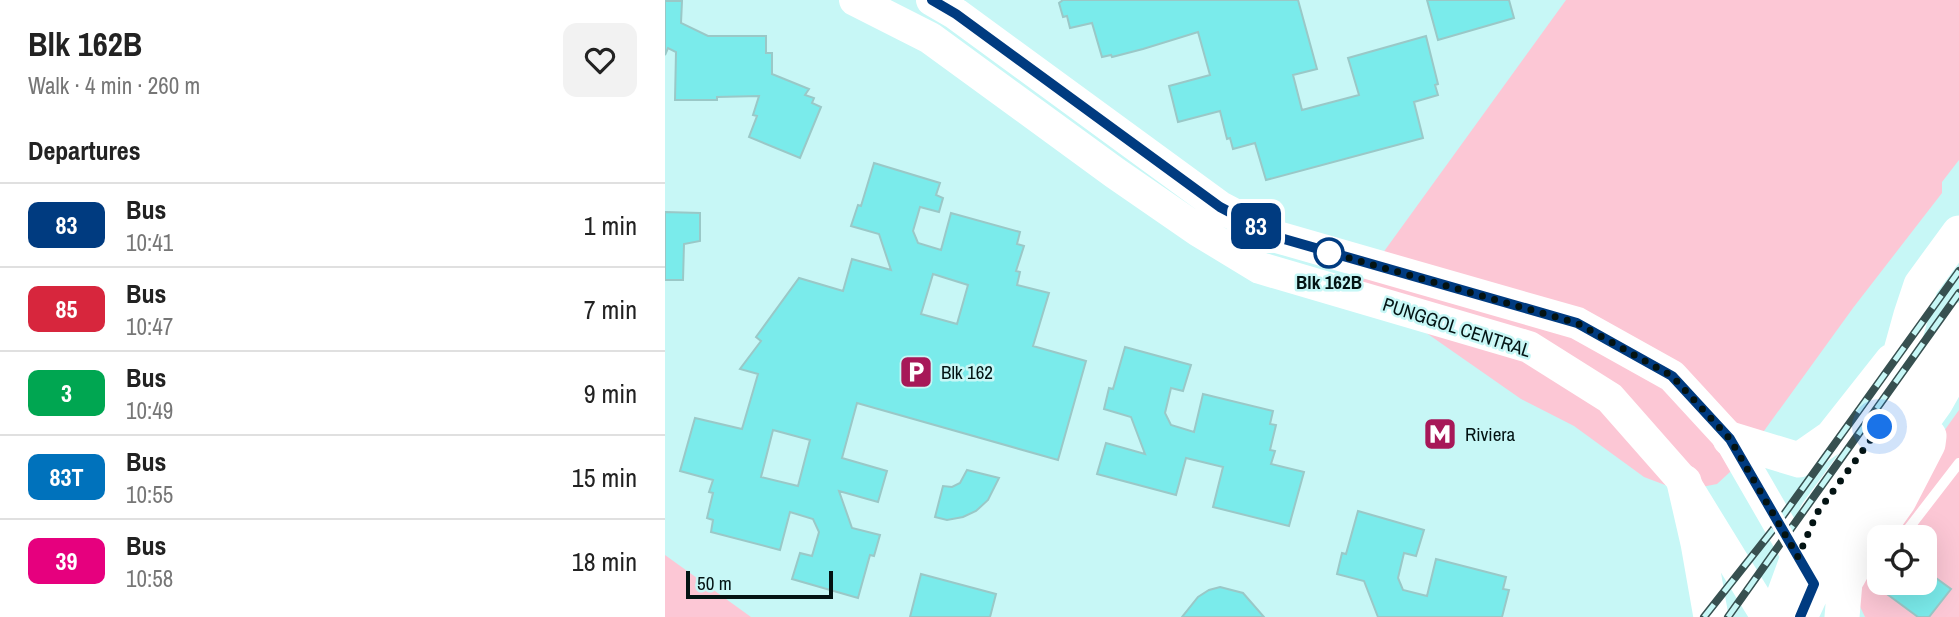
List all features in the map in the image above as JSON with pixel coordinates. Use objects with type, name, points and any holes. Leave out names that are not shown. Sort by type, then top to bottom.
[{"type":"main road","name":"PUNGGOL CENTRAL","points":[[855,0],[930,38],[1188,224],[1260,268],[1529,347],[1610,398],[1684,482],[1767,617]]},
{"type":"main road","name":"PUNGGOL CENTRAL","points":[[932,0],[956,14],[1220,207],[1277,237],[1577,323],[1672,376],[1730,439],[1831,617]]},
{"type":"main road","points":[[1880,427],[1910,315],[1921,285],[1959,233]]},
{"type":"main road","points":[[1800,617],[1817,513],[1959,320]]},
{"type":"main road","points":[[1730,439],[1799,460],[1832,436],[1903,348]]},
{"type":"main road","points":[[1776,617],[1806,571],[1833,544],[1936,402],[1959,361]]},
{"type":"main road","points":[[1842,617],[1845,582],[1862,552],[1899,500],[1928,444],[1936,402]]},
{"type":"main road","points":[[1684,482],[1711,617]]},
{"type":"lane","points":[[1911,525],[1959,463]]},
{"type":"shaded area","points":[[1566,0],[1959,0],[1959,160],[1942,182],[1942,193],[1853,308],[1743,460],[1717,484],[1681,491],[1644,477],[1574,426],[1521,399],[1359,286]]},
{"type":"shaded area","points":[[1959,410],[1959,617],[1865,617],[1853,592],[1856,555],[1867,540],[1867,595],[1937,595],[1937,525],[1877,525]]},
{"type":"shaded area","points":[[665,555],[751,617],[665,617]]},
{"type":"building","points":[[1063,0],[1298,0],[1317,69],[1293,75],[1302,110],[1359,95],[1348,58],[1426,36],[1438,84],[1435,85],[1438,95],[1414,102],[1423,138],[1266,180],[1255,143],[1233,149],[1230,138],[1227,139],[1220,111],[1178,122],[1169,86],[1210,75],[1198,32],[1143,49],[1102,57],[1092,23],[1070,28],[1059,3]]},
{"type":"building","points":[[1427,0],[1509,0],[1514,18],[1438,40]]},
{"type":"building","points":[[665,1],[682,1],[681,23],[708,36],[766,36],[766,53],[772,53],[772,74],[809,89],[805,95],[814,98],[812,103],[821,107],[800,158],[749,137],[757,116],[753,115],[759,96],[675,100],[676,52],[668,48],[665,55]]},
{"type":"building","points":[[874,163],[940,183],[936,195],[943,198],[939,212],[920,207],[913,231],[918,243],[941,250],[951,213],[1020,232],[1017,244],[1024,246],[1016,271],[1020,272],[1017,285],[1049,293],[1033,346],[1086,361],[1058,460],[857,403],[842,458],[887,471],[878,502],[839,491],[852,528],[880,535],[874,556],[870,555],[858,598],[792,579],[800,553],[812,556],[819,532],[813,519],[790,512],[780,550],[711,532],[713,520],[707,518],[713,480],[680,471],[695,418],[742,429],[758,374],[740,369],[761,341],[756,337],[799,278],[843,291],[852,259],[891,270],[879,234],[851,226],[858,205],[861,206]],"holes":[[[933,274],[968,285],[957,324],[921,314]],[[773,430],[810,440],[798,486],[761,477]]]},
{"type":"building","points":[[665,212],[700,213],[700,241],[684,244],[683,280],[665,280]]},
{"type":"building","points":[[1125,347],[1191,365],[1183,391],[1171,388],[1165,413],[1171,425],[1194,432],[1203,394],[1273,411],[1270,424],[1276,425],[1270,450],[1275,451],[1271,464],[1304,472],[1289,526],[1213,507],[1223,467],[1186,458],[1176,495],[1097,474],[1106,443],[1145,454],[1131,417],[1104,409],[1109,388],[1113,389]]},
{"type":"building","points":[[967,470],[999,478],[988,500],[976,511],[963,517],[947,520],[935,517],[943,486],[952,487],[960,483]]},
{"type":"building","points":[[1358,511],[1424,530],[1416,556],[1404,553],[1398,578],[1403,590],[1427,596],[1436,559],[1506,577],[1503,589],[1509,590],[1502,617],[1378,617],[1364,581],[1337,574],[1342,553],[1346,554]]},
{"type":"building","points":[[921,574],[996,594],[990,617],[910,617]]},
{"type":"building","points":[[1937,579],[1951,589],[1929,617],[1918,617],[1888,595],[1937,595]]},
{"type":"building","points":[[1220,587],[1243,593],[1264,617],[1182,617],[1198,597]]},
{"type":"railway","points":[[1704,617],[1772,531],[1959,271]]},
{"type":"railway","points":[[1728,617],[1959,293]]},
{"type":"bus line","name":"83","points":[[932,0],[956,14],[1220,207],[1277,237],[1577,323],[1672,376],[1730,439],[1814,584],[1800,617]]},
{"type":"place","name":"Blk 162B","points":[[1329,253]]},
{"type":"place","name":"Blk 162","points":[[916,372]]},
{"type":"place","name":"Riviera","points":[[1440,434]]},
{"type":"route","points":[[1329,253],[1321,250],[1577,323],[1672,376],[1730,439],[1798,557],[1817,513],[1880,427]]}]
